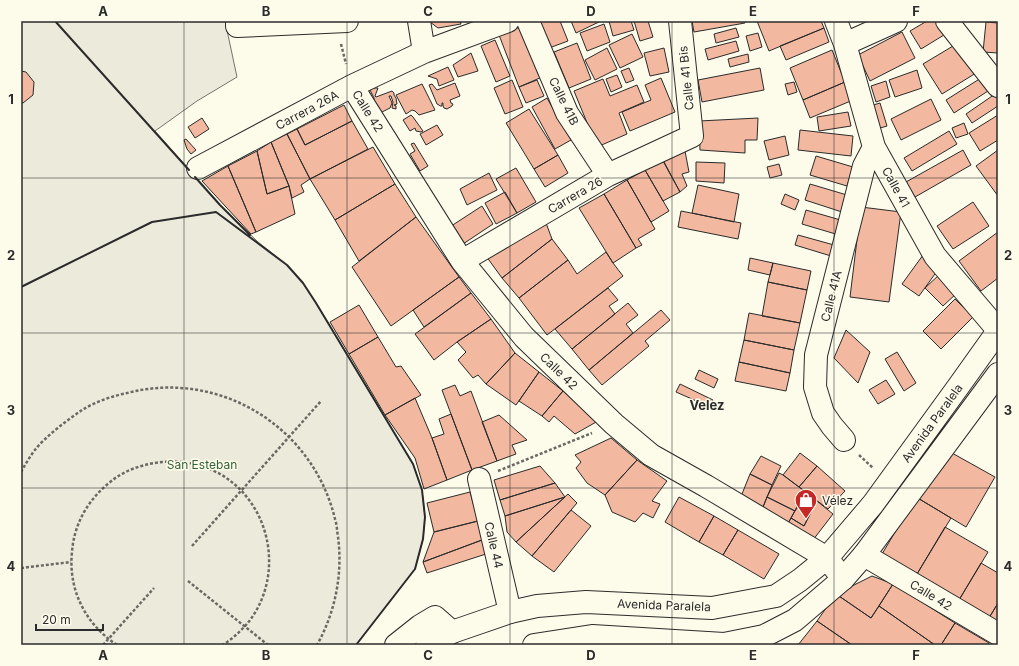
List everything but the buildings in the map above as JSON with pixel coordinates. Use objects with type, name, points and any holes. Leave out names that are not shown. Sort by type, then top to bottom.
[{"type":"street","points":[[237,23],[339,21]]},
{"type":"street","points":[[419,21],[424,52]]},
{"type":"street","name":"Carrera 26A","points":[[198,168],[352,86],[424,52],[508,21]]},
{"type":"street","name":"Calle 41B","points":[[528,21],[567,113],[608,175]]},
{"type":"street","name":"Calle 41 Bis","points":[[680,21],[692,136]]},
{"type":"street","name":"Calle 41","points":[[836,21],[845,44],[874,147],[935,256],[998,331]]},
{"type":"street","points":[[845,44],[896,21]]},
{"type":"street","points":[[947,21],[998,86]]},
{"type":"street","name":"Calle 42","points":[[352,86],[462,260],[524,337],[614,424],[651,455],[827,558],[843,579]]},
{"type":"street","name":"Carrera 26","points":[[462,260],[608,175],[692,136]]},
{"type":"street","name":"Calle 41A","points":[[844,440],[823,412],[815,387],[816,355],[864,166],[874,147]]},
{"type":"street","name":"Avenida Paralela","points":[[427,645],[452,632],[510,612],[537,606],[586,602],[712,608],[776,596],[800,580],[827,558],[873,504],[998,331]]},
{"type":"street","name":"Avenida Paralela","points":[[534,645],[598,640],[724,644],[761,640],[795,620],[843,579],[864,555],[998,374]]},
{"type":"street","name":"Calle 44","points":[[479,478],[510,612]]},
{"type":"street","name":"Calle 42","points":[[864,555],[998,634]]},
{"type":"street","points":[[396,645],[420,626],[435,618],[452,632]]},
{"type":"path","points":[[339,21],[352,86]]},
{"type":"path","points":[[21,472],[35,451],[57,428],[83,409],[112,396],[143,388],[175,387],[207,391],[237,401],[265,416],[289,437],[310,461],[325,489],[336,520],[340,551],[338,583],[331,614],[317,645]]},
{"type":"path","points":[[192,546],[321,401]]},
{"type":"path","points":[[479,478],[614,424]]},
{"type":"path","points":[[844,440],[888,483]]},
{"type":"path","points":[[116,645],[108,640],[95,627],[85,613],[77,597],[72,580],[71,562],[73,542],[78,524],[87,506],[100,491],[115,478],[132,469],[151,463],[171,461],[190,463],[209,468],[226,478],[241,490],[253,505],[262,521],[268,539],[270,558],[264,594],[256,611],[245,626],[233,638],[223,645]]},
{"type":"path","points":[[21,568],[71,562]]},
{"type":"path","points":[[188,581],[268,645]]},
{"type":"path","points":[[103,645],[154,588]]},
{"type":"green space","name":"San Esteban","points":[[21,21],[225,21],[237,77],[197,101],[155,131],[220,205],[258,242],[287,265],[303,283],[413,464],[422,490],[425,517],[423,539],[415,569],[356,645],[21,645]]},
{"type":"wall","points":[[55,21],[189,170]]},
{"type":"wall","points":[[195,177],[250,235]]},
{"type":"wall","points":[[21,287],[152,222],[216,212],[287,265],[303,283],[316,303],[413,464],[422,490],[425,517],[423,539],[415,569],[356,645]]},
{"type":"place","name":"Vélez","points":[[806,520]]},
{"type":"district","name":"Velez","points":[[707,405]]}]
